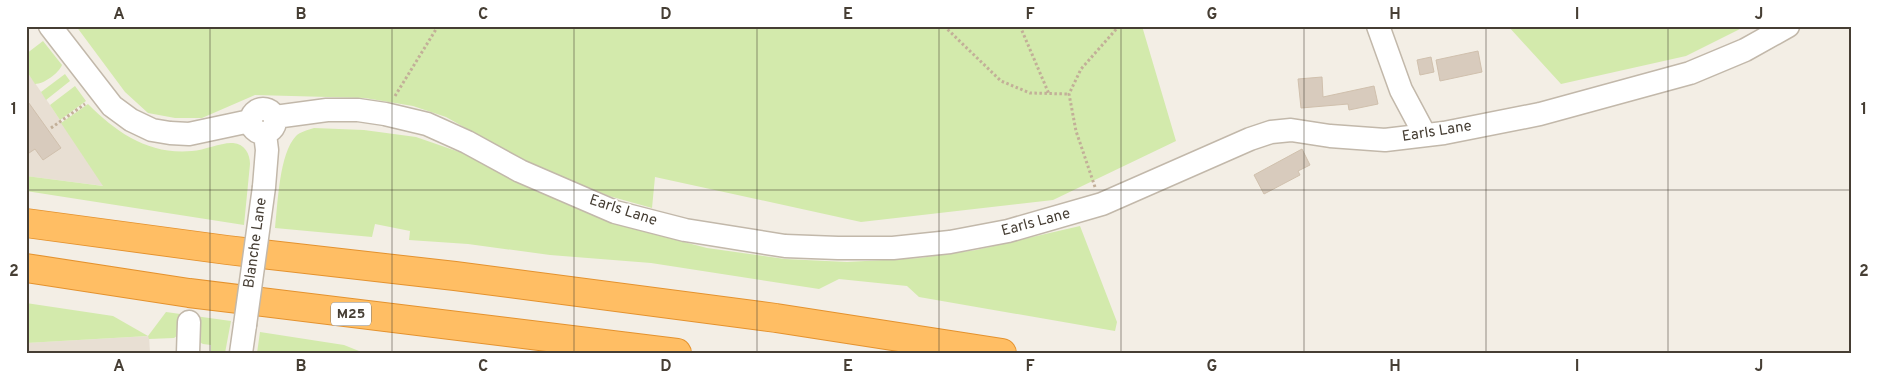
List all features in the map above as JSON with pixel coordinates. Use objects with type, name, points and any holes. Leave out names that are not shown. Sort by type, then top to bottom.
[{"type":"highway","points":[[26,223],[227,250],[455,276],[766,316],[1002,353]]},
{"type":"highway","name":"M25","points":[[26,268],[189,293],[677,353]]},
{"type":"street","points":[[50,26],[112,106],[131,120],[152,130],[189,134],[263,124]]},
{"type":"street","points":[[1378,26],[1401,90],[1425,135]]},
{"type":"street","name":"Earls Lane","points":[[263,124],[327,110],[358,110],[385,114],[427,124],[467,142],[520,170],[615,212],[685,230],[785,246],[893,248],[950,242],[1008,231],[1102,204],[1250,139],[1271,132],[1291,130],[1330,136],[1385,140],[1425,135],[1540,114],[1690,73],[1745,50],[1788,26]]},
{"type":"street","name":"Blanche Lane","points":[[241,353],[264,187],[267,150],[263,124]]},
{"type":"street","points":[[188,353],[189,322]]},
{"type":"path","points":[[385,114],[438,26]]},
{"type":"path","points":[[944,26],[1001,81],[1030,93],[1049,95],[1069,94]]},
{"type":"path","points":[[1020,26],[1049,95]]},
{"type":"path","points":[[1102,204],[1076,131],[1069,94],[1081,69],[1119,26]]},
{"type":"path","points":[[51,128],[102,92]]},
{"type":"shaded area","points":[[26,70],[50,105],[104,186],[26,176]]},
{"type":"shaded area","points":[[149,336],[150,353],[26,353],[26,343]]},
{"type":"green space","points":[[76,26],[1142,26],[1176,141],[1053,200],[861,222],[655,177],[652,208],[609,196],[526,162],[446,117],[413,106],[365,98],[255,95],[202,118],[175,118],[148,113],[125,92]]},
{"type":"green space","points":[[1508,26],[1746,26],[1686,56],[1561,84]]},
{"type":"green space","points":[[43,41],[62,65],[51,78],[35,84],[26,70],[26,54]]},
{"type":"green space","points":[[65,74],[70,81],[46,100],[41,92]]},
{"type":"green space","points":[[75,86],[86,101],[60,120],[50,105]]},
{"type":"green space","points":[[88,104],[122,133],[148,146],[176,151],[192,151],[229,143],[244,147],[248,153],[250,164],[244,225],[26,191],[26,176],[103,186],[61,123]]},
{"type":"green space","points":[[314,128],[364,130],[416,137],[468,155],[549,196],[630,228],[707,248],[785,259],[847,262],[920,258],[976,250],[1080,226],[1117,322],[1115,331],[919,297],[907,286],[839,279],[819,289],[651,263],[550,255],[468,244],[409,240],[410,231],[375,224],[372,237],[275,228],[280,179],[286,154],[296,136]]},
{"type":"green space","points":[[26,303],[113,316],[148,336],[26,343]]},
{"type":"green space","points":[[166,312],[231,321],[225,353],[211,353],[211,345],[203,344],[181,333],[174,338],[149,339],[148,336]]},
{"type":"green space","points":[[260,332],[344,345],[364,353],[257,353]]},
{"type":"building","points":[[1478,51],[1482,72],[1440,81],[1436,60]]},
{"type":"building","points":[[1431,57],[1434,72],[1420,75],[1417,60]]},
{"type":"building","points":[[1322,77],[1323,97],[1374,86],[1378,104],[1349,110],[1348,104],[1301,108],[1298,79]]},
{"type":"building","points":[[26,99],[61,148],[43,160],[35,149],[26,155]]},
{"type":"building","points":[[1302,149],[1310,165],[1298,171],[1300,175],[1264,194],[1254,175]]}]
